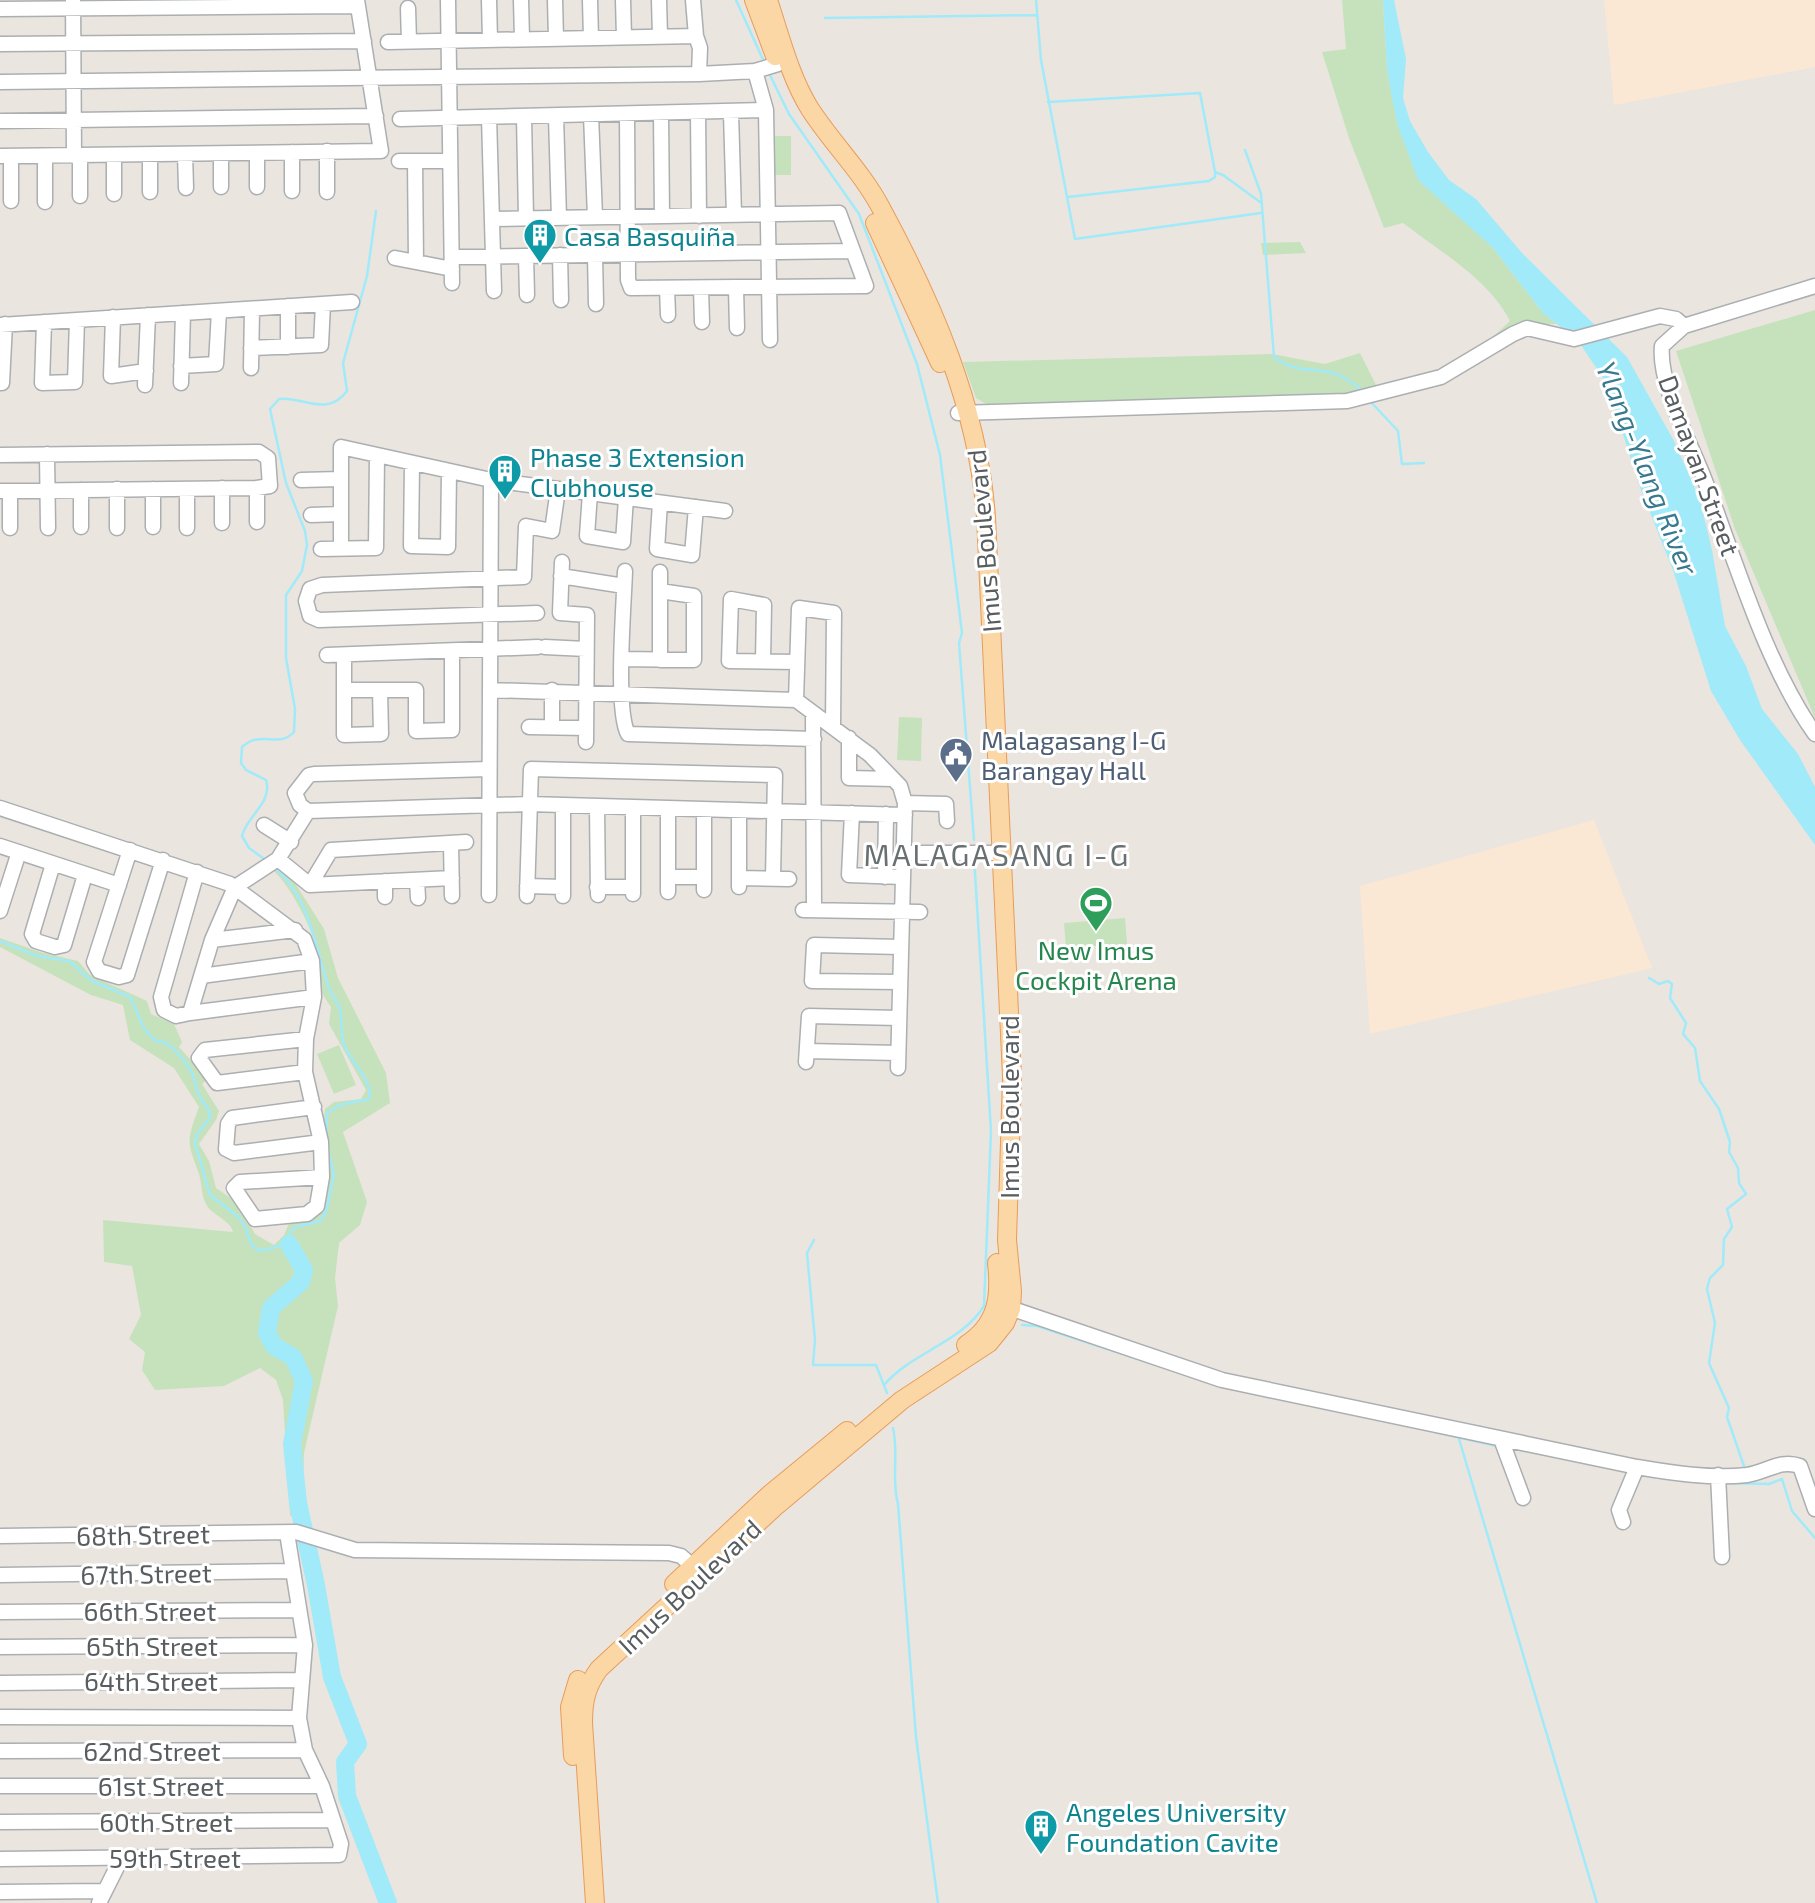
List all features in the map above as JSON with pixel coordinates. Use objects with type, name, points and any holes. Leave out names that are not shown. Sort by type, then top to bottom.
[{"type":"main road","name":"Imus Boulevard","points":[[754,0],[767,67],[870,212],[964,413]]},
{"type":"main road","name":"Imus Boulevard","points":[[584,1903],[571,1724],[573,1690],[590,1664],[697,1570],[902,1400],[989,1343],[1005,1323],[1004,1306],[1012,1291],[1007,1240],[1012,1077],[995,853],[986,506],[964,413],[960,379],[881,208],[810,108],[794,76],[768,0]]},
{"type":"main road","name":"Imus Boulevard","points":[[595,1903],[583,1723],[584,1694],[599,1669],[697,1570]]},
{"type":"street","points":[[448,0],[452,270]]},
{"type":"street","points":[[489,0],[490,40]]},
{"type":"street","points":[[521,0],[522,39]]},
{"type":"street","points":[[555,0],[556,38]]},
{"type":"street","points":[[590,0],[591,38]]},
{"type":"street","points":[[624,0],[624,37]]},
{"type":"street","points":[[659,0],[660,36]]},
{"type":"street","points":[[693,0],[699,48],[699,74]]},
{"type":"street","points":[[0,9],[73,5],[358,3],[381,151],[6,156],[11,201]]},
{"type":"street","points":[[73,5],[74,121],[80,197]]},
{"type":"street","points":[[408,8],[409,42]]},
{"type":"street","points":[[388,42],[696,36]]},
{"type":"street","points":[[0,44],[364,41]]},
{"type":"street","points":[[0,82],[699,74],[767,67],[770,340]]},
{"type":"street","points":[[400,119],[731,113],[766,110]]},
{"type":"street","points":[[698,113],[699,216]]},
{"type":"street","points":[[731,113],[734,215]]},
{"type":"street","points":[[661,114],[662,216]]},
{"type":"street","points":[[591,115],[595,217]]},
{"type":"street","points":[[492,219],[629,217],[662,216],[699,216],[839,213],[866,286],[631,288],[628,280],[629,217],[627,115]]},
{"type":"street","points":[[0,121],[376,116]]},
{"type":"street","points":[[556,116],[559,218]]},
{"type":"street","points":[[489,117],[494,291]]},
{"type":"street","points":[[524,117],[526,218]]},
{"type":"street","points":[[327,151],[327,191]]},
{"type":"street","points":[[292,152],[292,191]]},
{"type":"street","points":[[221,153],[221,187]]},
{"type":"street","points":[[257,153],[257,187]]},
{"type":"street","points":[[186,154],[186,188]]},
{"type":"street","points":[[150,155],[150,192]]},
{"type":"street","points":[[45,156],[45,202]]},
{"type":"street","points":[[114,156],[114,194]]},
{"type":"street","points":[[400,161],[450,161]]},
{"type":"street","points":[[415,161],[416,262]]},
{"type":"street","points":[[395,258],[452,270],[493,256],[852,251]]},
{"type":"street","points":[[560,255],[561,300]]},
{"type":"street","points":[[595,255],[596,304]]},
{"type":"street","points":[[526,256],[527,295]]},
{"type":"street","points":[[964,413],[1347,401],[1441,377],[1520,330],[1536,329],[1574,339],[1660,316],[1676,318],[1684,326],[1815,286]]},
{"type":"street","points":[[667,288],[668,315]]},
{"type":"street","points":[[701,288],[702,323]]},
{"type":"street","points":[[736,288],[737,328]]},
{"type":"street","points":[[0,383],[2,324],[352,302]]},
{"type":"street","points":[[251,348],[321,345],[327,333],[323,304]]},
{"type":"street","points":[[288,306],[288,347]]},
{"type":"street","points":[[251,368],[252,309]]},
{"type":"street","points":[[181,366],[216,364],[219,311]]},
{"type":"street","points":[[181,383],[183,313]]},
{"type":"street","points":[[113,317],[111,376],[146,378],[148,315]]},
{"type":"street","points":[[44,322],[42,383],[75,382],[78,320]]},
{"type":"street","name":"Damayan Street","points":[[1684,326],[1670,335],[1662,346],[1663,370],[1759,621],[1789,690],[1815,734]]},
{"type":"street","points":[[341,548],[341,447],[491,480],[725,511]]},
{"type":"street","points":[[0,455],[263,452],[268,458],[271,485],[257,488],[5,491],[10,528]]},
{"type":"street","points":[[47,454],[48,528]]},
{"type":"street","points":[[321,549],[376,548],[377,455]]},
{"type":"street","points":[[412,463],[411,546],[447,547],[449,471]]},
{"type":"street","points":[[301,480],[340,479]]},
{"type":"street","points":[[489,895],[491,480]]},
{"type":"street","points":[[222,488],[222,523]]},
{"type":"street","points":[[257,488],[257,522]]},
{"type":"street","points":[[117,489],[117,528]]},
{"type":"street","points":[[153,489],[153,527]]},
{"type":"street","points":[[187,489],[187,527]]},
{"type":"street","points":[[537,613],[319,620],[310,616],[306,601],[310,589],[322,585],[524,577],[526,526],[552,531],[558,489]]},
{"type":"street","points":[[81,490],[81,527]]},
{"type":"street","points":[[590,493],[587,536],[623,542],[626,498]]},
{"type":"street","points":[[660,503],[657,550],[692,555],[696,507]]},
{"type":"street","points":[[311,515],[341,514]]},
{"type":"street","points":[[528,727],[551,727],[586,735],[587,615],[560,612],[562,569],[624,579],[622,696],[624,724],[628,734],[814,739]]},
{"type":"street","points":[[660,572],[660,660]]},
{"type":"street","points":[[623,659],[694,660],[696,601],[690,593],[660,591]]},
{"type":"street","points":[[762,661],[764,605],[731,599],[729,661],[797,662]]},
{"type":"street","points":[[796,700],[799,608],[834,612],[832,726]]},
{"type":"street","points":[[327,655],[541,647],[586,649]]},
{"type":"street","points":[[344,690],[416,690],[416,731],[452,730],[452,651]]},
{"type":"street","points":[[344,655],[344,735],[381,734],[380,690]]},
{"type":"street","points":[[490,690],[796,700],[849,738],[900,786],[905,809],[898,1060],[807,1057],[810,1016],[899,1018]]},
{"type":"street","points":[[551,727],[552,690]]},
{"type":"street","points":[[813,713],[814,812],[808,910],[920,912]]},
{"type":"street","points":[[849,738],[849,778],[893,779]]},
{"type":"street","points":[[489,769],[309,775],[295,793],[300,805],[308,811],[528,804],[886,814],[946,804],[947,821]]},
{"type":"street","points":[[563,806],[563,892],[527,891],[531,769],[775,775],[773,878]]},
{"type":"street","points":[[597,807],[597,891],[633,891],[633,808]]},
{"type":"street","points":[[0,808],[163,860],[235,887],[304,939],[312,961],[314,997],[306,1039],[305,1072],[321,1142],[322,1177],[317,1206],[311,1213],[259,1220],[252,1217],[234,1188],[240,1182],[322,1177]]},
{"type":"street","points":[[668,809],[668,892]]},
{"type":"street","points":[[668,877],[704,884],[704,810]]},
{"type":"street","points":[[739,810],[739,882],[789,879]]},
{"type":"street","points":[[190,1013],[212,940],[235,887],[272,862],[291,842],[308,811]]},
{"type":"street","points":[[852,813],[849,875],[904,877]]},
{"type":"street","points":[[885,877],[886,814]]},
{"type":"street","points":[[264,825],[291,842]]},
{"type":"street","points":[[310,884],[331,850],[458,843],[452,896]]},
{"type":"street","points":[[0,846],[119,885]]},
{"type":"street","points":[[130,850],[94,965],[99,971],[122,977],[128,972],[163,860]]},
{"type":"street","points":[[0,911],[19,852]]},
{"type":"street","points":[[904,853],[995,853]]},
{"type":"street","points":[[272,862],[310,884],[452,878]]},
{"type":"street","points":[[53,864],[32,934],[36,941],[55,947],[66,942],[85,875]]},
{"type":"street","points":[[197,872],[161,997],[164,1010],[169,1014],[190,1013],[314,997]]},
{"type":"street","points":[[417,880],[418,898]]},
{"type":"street","points":[[385,881],[385,897]]},
{"type":"street","points":[[212,940],[295,930]]},
{"type":"street","points":[[900,982],[812,981],[814,945],[901,947]]},
{"type":"street","points":[[201,976],[312,961]]},
{"type":"street","points":[[305,1072],[217,1083],[199,1058],[205,1050],[306,1039]]},
{"type":"street","points":[[314,1107],[232,1118],[228,1124],[226,1149],[234,1153],[321,1142]]},
{"type":"street","points":[[1004,1306],[1222,1380],[1637,1467],[1718,1475],[1748,1475],[1779,1463],[1800,1466],[1815,1509]]},
{"type":"street","points":[[1501,1439],[1523,1498]]},
{"type":"street","points":[[1623,1522],[1619,1510],[1637,1467]]},
{"type":"street","points":[[1718,1475],[1722,1557]]},
{"type":"street","points":[[287,1533],[305,1645],[299,1718],[305,1750],[322,1786],[333,1820]]},
{"type":"street","name":"68th Street","points":[[0,1536],[287,1533],[307,1534],[327,1544],[355,1550],[669,1553],[681,1556],[697,1570]]},
{"type":"street","name":"67th Street","points":[[0,1575],[293,1571]]},
{"type":"street","name":"66th Street","points":[[0,1612],[299,1610]]},
{"type":"street","name":"65th Street","points":[[0,1647],[305,1645]]},
{"type":"street","name":"64th Street","points":[[0,1683],[301,1680]]},
{"type":"street","points":[[0,1717],[299,1718]]},
{"type":"street","name":"62nd Street","points":[[0,1751],[305,1750]]},
{"type":"street","name":"61st Street","points":[[0,1786],[322,1786]]},
{"type":"street","name":"60th Street","points":[[0,1822],[333,1820]]},
{"type":"street","name":"59th Street","points":[[0,1859],[334,1857],[341,1851],[341,1844],[333,1820]]},
{"type":"street","points":[[0,1892],[102,1897],[122,1857]]},
{"type":"shaded area","points":[[1604,0],[1815,0],[1815,67],[1614,105]]},
{"type":"shaded area","points":[[1594,820],[1652,968],[1370,1034],[1360,886]]},
{"type":"green space","points":[[1342,0],[1383,0],[1387,69],[1398,126],[1475,230],[1493,248],[1543,313],[1557,324],[1523,324],[1483,346],[1510,321],[1501,306],[1462,267],[1403,223],[1384,228],[1349,138],[1322,52],[1346,49]]},
{"type":"green space","points":[[769,136],[791,136],[791,175],[769,175]]},
{"type":"green space","points":[[1300,242],[1306,253],[1263,255],[1261,243]]},
{"type":"green space","points":[[1815,310],[1815,718],[1735,529],[1676,351]]},
{"type":"green space","points":[[1360,353],[1377,387],[1343,394],[988,405],[976,398],[963,362],[1272,354],[1325,364]]},
{"type":"green space","points":[[899,717],[922,718],[921,761],[897,760]]},
{"type":"green space","points":[[278,866],[295,883],[324,929],[338,978],[386,1073],[390,1103],[343,1132],[367,1202],[360,1225],[339,1243],[335,1278],[338,1306],[304,1453],[303,1485],[308,1519],[296,1520],[290,1515],[283,1400],[276,1380],[260,1368],[224,1386],[155,1390],[142,1370],[145,1352],[129,1339],[141,1315],[132,1266],[104,1262],[103,1220],[233,1232],[229,1224],[207,1206],[192,1155],[190,1141],[199,1107],[174,1068],[130,1040],[123,1005],[91,995],[0,947],[0,938],[40,952],[78,961],[90,975],[147,1001],[151,1014],[174,1024],[182,1042],[179,1047],[208,1079],[202,1084],[219,1111],[199,1144],[209,1161],[216,1188],[238,1203],[255,1234],[274,1245],[284,1235],[290,1221],[327,1189],[330,1173],[323,1125],[325,1109],[334,1102],[361,1099],[366,1090],[329,1024],[331,1007],[320,987],[316,945],[294,898],[272,869]]},
{"type":"green space","name":"New Imus Cockpit Arena","points":[[1125,918],[1127,944],[1066,948],[1064,923]]},
{"type":"green space","points":[[339,1045],[356,1085],[334,1094],[317,1054]]},
{"type":"water","name":"Ylang-Ylang River","points":[[1383,0],[1394,0],[1406,59],[1403,98],[1410,121],[1428,152],[1449,180],[1476,199],[1522,253],[1627,357],[1674,441],[1700,500],[1725,626],[1746,666],[1762,709],[1798,754],[1815,787],[1815,845],[1740,740],[1711,691],[1673,570],[1641,490],[1606,382],[1578,341],[1543,313],[1493,248],[1418,180],[1398,126],[1392,98],[1387,69]]},
{"type":"waterway","points":[[736,0],[765,64]]},
{"type":"waterway","points":[[1036,0],[1041,60],[1075,239],[1261,213]]},
{"type":"waterway","points":[[825,18],[1037,15]]},
{"type":"waterway","points":[[769,73],[789,114],[859,214],[917,364],[940,455],[962,633],[959,643],[974,840]]},
{"type":"waterway","points":[[1048,102],[1200,93],[1215,172],[1260,202]]},
{"type":"waterway","points":[[1245,150],[1261,194],[1274,357],[1296,368],[1336,374],[1361,390]]},
{"type":"waterway","points":[[1068,197],[1209,181],[1215,177],[1215,173]]},
{"type":"waterway","points":[[267,861],[249,848],[242,836],[263,802],[267,788],[266,780],[246,770],[241,763],[242,747],[256,739],[282,739],[294,732],[295,709],[286,658],[286,595],[302,571],[307,545],[305,531],[286,483],[270,409],[279,399],[323,405],[339,399],[347,391],[343,363],[367,276],[376,211]]},
{"type":"waterway","points":[[1370,401],[1398,431],[1402,464],[1424,463]]},
{"type":"waterway","points":[[885,1384],[908,1364],[963,1329],[984,1306],[991,1131],[974,857]]},
{"type":"waterway","points":[[275,868],[287,880],[303,907],[329,989],[340,1010],[345,1047],[365,1079],[370,1093],[369,1099],[340,1105],[327,1113],[326,1137]]},
{"type":"waterway","points":[[0,941],[37,956],[69,961],[92,981],[130,997],[144,1028],[154,1040],[166,1043],[176,1051],[193,1075],[198,1094],[209,1111],[210,1118],[197,1134],[195,1143],[210,1195],[237,1216],[244,1224],[251,1244],[259,1251],[289,1244],[291,1231],[296,1227],[320,1221],[326,1212],[334,1174],[328,1150]]},
{"type":"waterway","points":[[1649,978],[1659,984],[1668,981],[1672,984],[1670,998],[1686,1023],[1683,1034],[1695,1048],[1700,1081],[1719,1109],[1730,1142],[1729,1152],[1738,1168],[1739,1183],[1746,1194],[1727,1209],[1732,1227],[1724,1239],[1723,1265],[1710,1278],[1707,1289],[1715,1323],[1709,1363],[1729,1408],[1727,1417],[1745,1469]]},
{"type":"waterway","points":[[814,1240],[807,1253],[815,1340],[813,1365],[876,1365],[887,1393]]},
{"type":"waterway","points":[[289,1244],[304,1270],[301,1282],[271,1308],[267,1333],[274,1346],[293,1357],[304,1381],[292,1444],[298,1503],[332,1677],[358,1744],[345,1762],[347,1796],[388,1903]]},
{"type":"waterway","points":[[1022,1325],[1037,1326],[1196,1378]]},
{"type":"waterway","points":[[893,1428],[895,1485],[916,1737],[938,1903]]},
{"type":"waterway","points":[[1435,1432],[1497,1446]]},
{"type":"waterway","points":[[1459,1439],[1597,1903]]},
{"type":"waterway","points":[[1510,1448],[1545,1455]]},
{"type":"waterway","points":[[1724,1483],[1769,1484],[1782,1479],[1792,1511],[1815,1538]]},
{"type":"place","name":"Casa Basquiña","points":[[540,265]]},
{"type":"place","name":"Phase 3 Extension Clubhouse","points":[[505,501]]},
{"type":"place","name":"Malagasang I-G Barangay Hall","points":[[956,784]]},
{"type":"place","name":"New Imus Cockpit Arena","points":[[1096,933]]},
{"type":"place","name":"Angeles University Foundation Cavite","points":[[1041,1856]]},
{"type":"district","name":"MALAGASANG I-G","points":[[997,854]]}]
